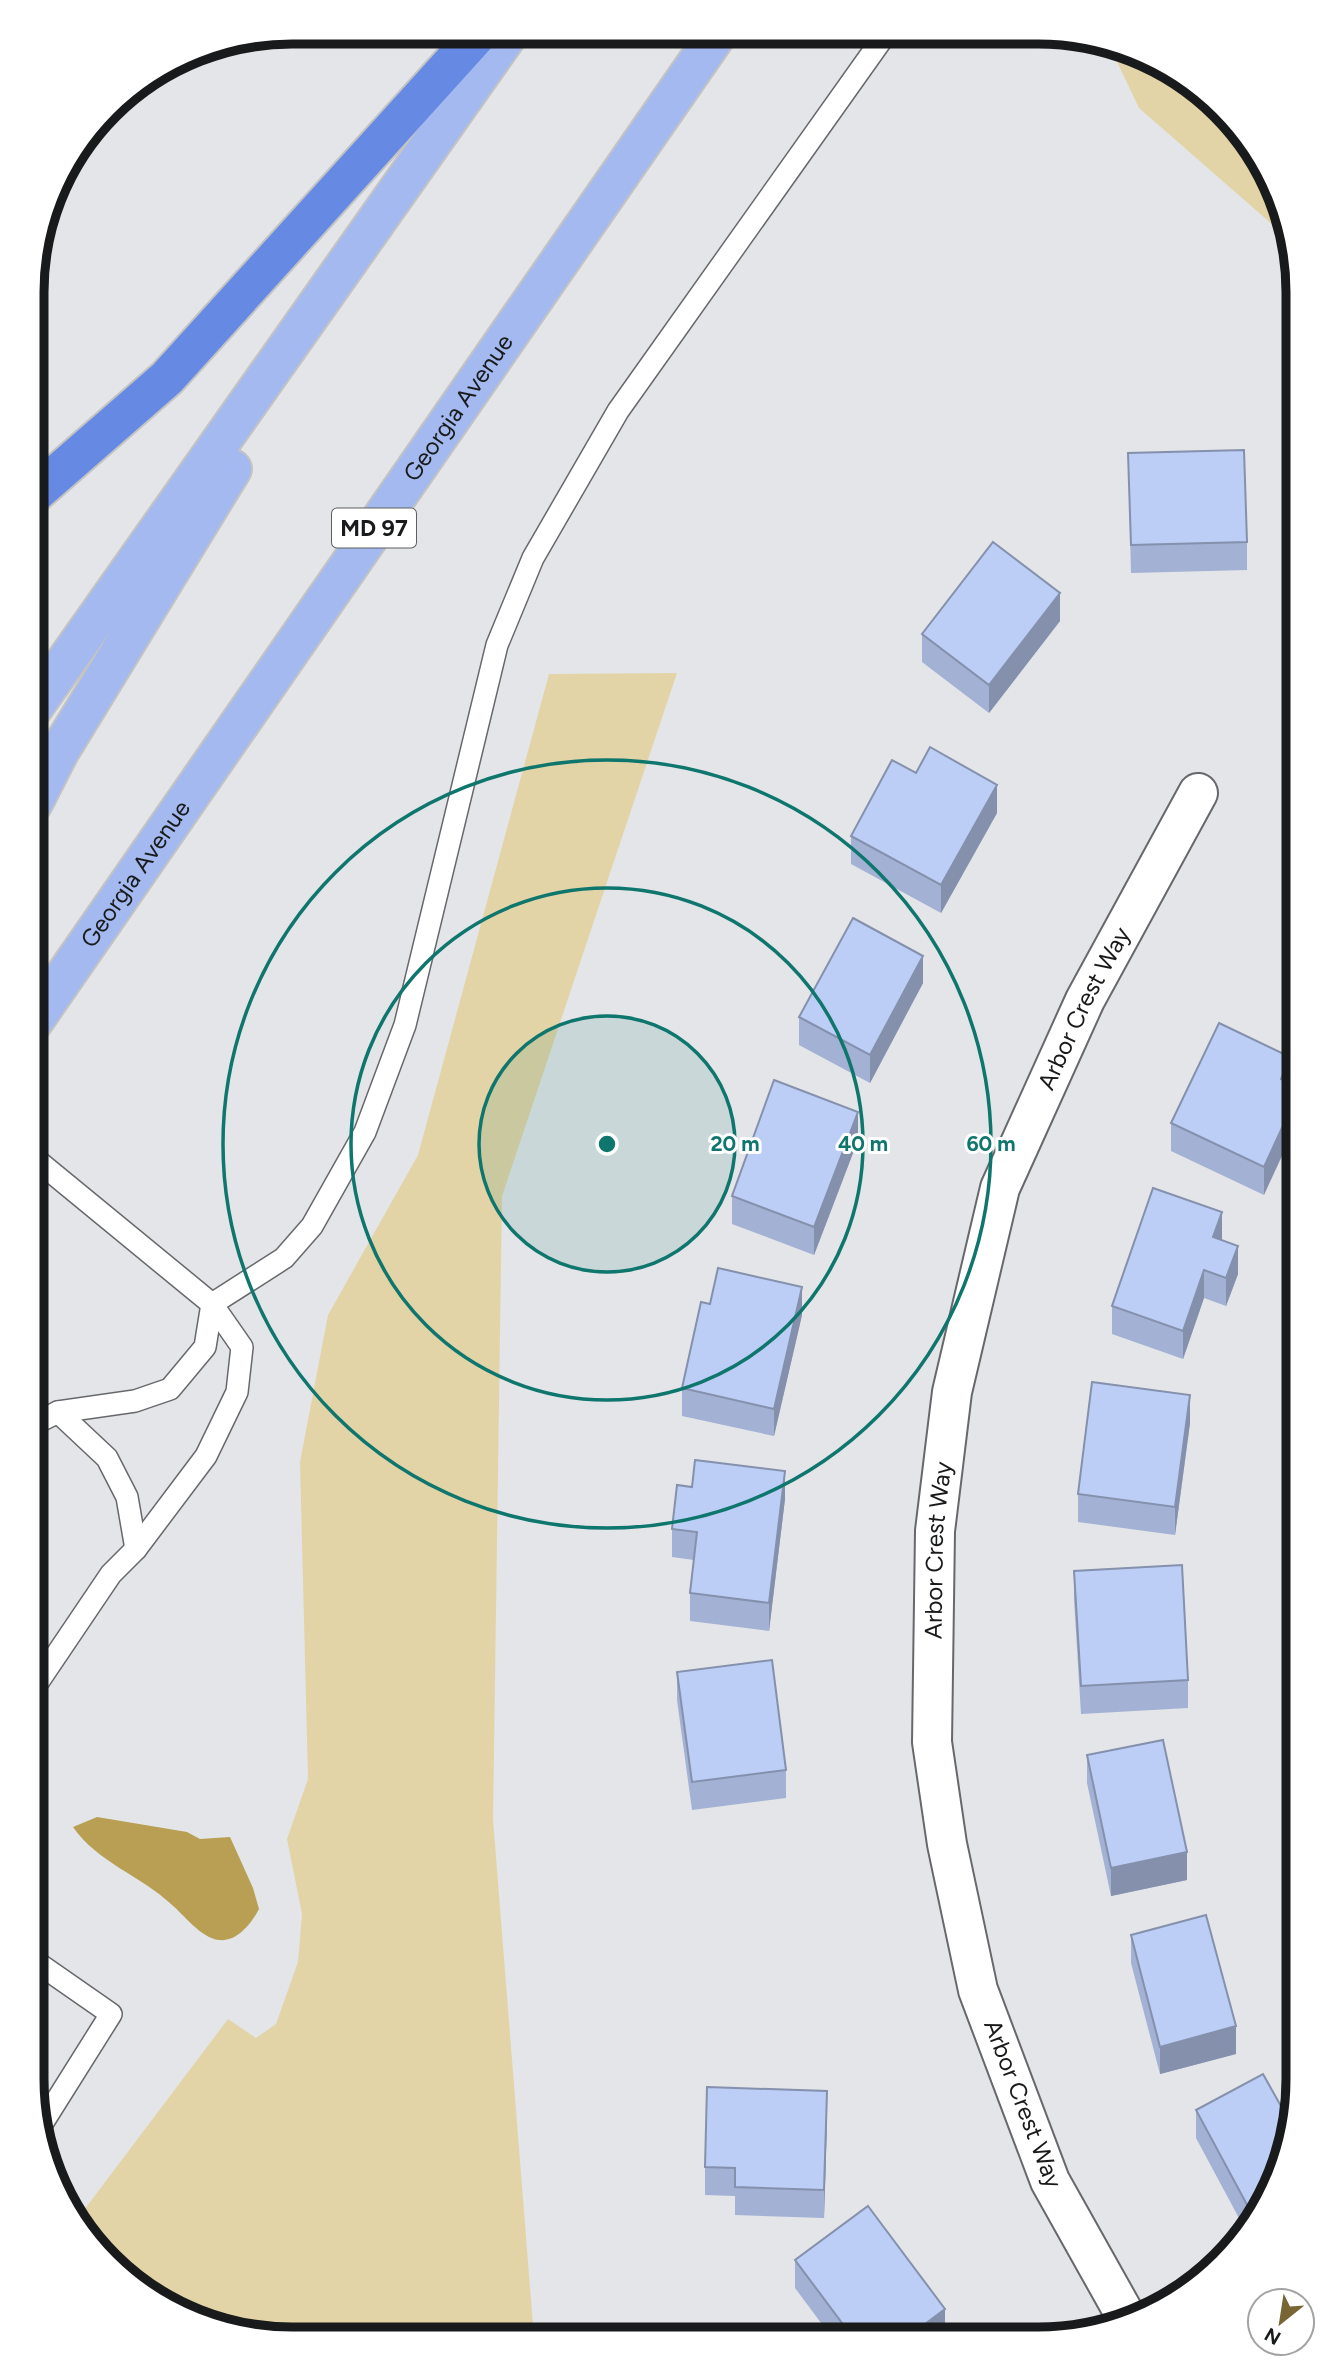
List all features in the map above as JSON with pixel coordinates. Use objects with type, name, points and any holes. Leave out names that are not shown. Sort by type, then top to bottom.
[{"type":"highway","points":[[44,485],[167,378],[469,44]]},
{"type":"main road","points":[[44,693],[418,166],[501,44]]},
{"type":"main road","name":"Georgia Avenue","points":[[44,1006],[710,44]]},
{"type":"main road","points":[[44,781],[59,752],[418,166]]},
{"type":"street","name":"Arbor Crest Way","points":[[1123,2312],[1050,2181],[978,1990],[947,1844],[932,1742],[935,1531],[952,1392],[1000,1188],[1085,1000],[1198,793]]},
{"type":"lane","points":[[44,1419],[58,1412],[135,1401],[170,1389],[205,1346],[212,1304],[284,1258],[312,1226],[365,1132],[405,1025],[497,645],[533,558],[618,411],[879,44]]},
{"type":"lane","points":[[44,1166],[212,1304],[242,1347],[237,1392],[206,1456],[136,1549],[111,1574],[44,1673]]},
{"type":"lane","points":[[58,1412],[107,1458],[127,1497],[136,1549]]},
{"type":"lane","points":[[44,1967],[111,2014],[47,2116]]},
{"type":"shaded area","points":[[1114,56],[1148,69],[1176,86],[1202,105],[1225,128],[1261,182],[1278,230],[1139,108]]},
{"type":"shaded area","points":[[677,673],[502,1196],[493,1819],[533,2327],[260,2325],[212,2314],[168,2294],[128,2266],[105,2243],[83,2212],[228,2019],[256,2038],[276,2024],[298,1962],[302,1914],[287,1839],[308,1779],[300,1462],[328,1315],[418,1155],[549,674]]},
{"type":"shaded area","points":[[97,1817],[187,1832],[200,1839],[230,1837],[253,1888],[259,1909],[256,1915],[243,1931],[232,1938],[219,1940],[206,1935],[159,1894],[94,1850],[73,1827]]},
{"type":"building","points":[[1244,450],[1247,542],[1131,545],[1128,453]]},
{"type":"building","points":[[993,542],[1060,593],[989,685],[922,634]]},
{"type":"building","points":[[930,747],[997,785],[941,885],[851,836],[892,760],[916,773]]},
{"type":"building","points":[[853,918],[923,956],[870,1055],[799,1017]]},
{"type":"building","points":[[1219,1023],[1286,1055],[1286,1067],[1281,1079],[1286,1081],[1286,1119],[1264,1167],[1171,1123]]},
{"type":"building","points":[[774,1080],[858,1112],[814,1227],[732,1196]]},
{"type":"building","points":[[1153,1188],[1222,1212],[1213,1237],[1238,1246],[1226,1278],[1204,1270],[1183,1331],[1112,1306]]},
{"type":"building","points":[[718,1268],[802,1287],[774,1409],[682,1388],[701,1302],[710,1304]]},
{"type":"building","points":[[1092,1382],[1190,1395],[1175,1507],[1078,1494]]},
{"type":"building","points":[[695,1460],[785,1471],[769,1603],[690,1593],[697,1532],[672,1529],[677,1485],[692,1487]]},
{"type":"building","points":[[1182,1565],[1188,1680],[1081,1686],[1074,1571]]},
{"type":"building","points":[[772,1660],[786,1770],[692,1782],[677,1672]]},
{"type":"building","points":[[1163,1740],[1187,1852],[1111,1868],[1087,1755]]},
{"type":"building","points":[[1206,1915],[1236,2026],[1160,2047],[1131,1935]]},
{"type":"building","points":[[1263,2074],[1284,2111],[1273,2159],[1249,2209],[1196,2110]]},
{"type":"building","points":[[707,2087],[827,2091],[824,2190],[735,2187],[735,2168],[705,2167]]},
{"type":"building","points":[[868,2206],[945,2309],[921,2327],[845,2327],[795,2260]]}]
